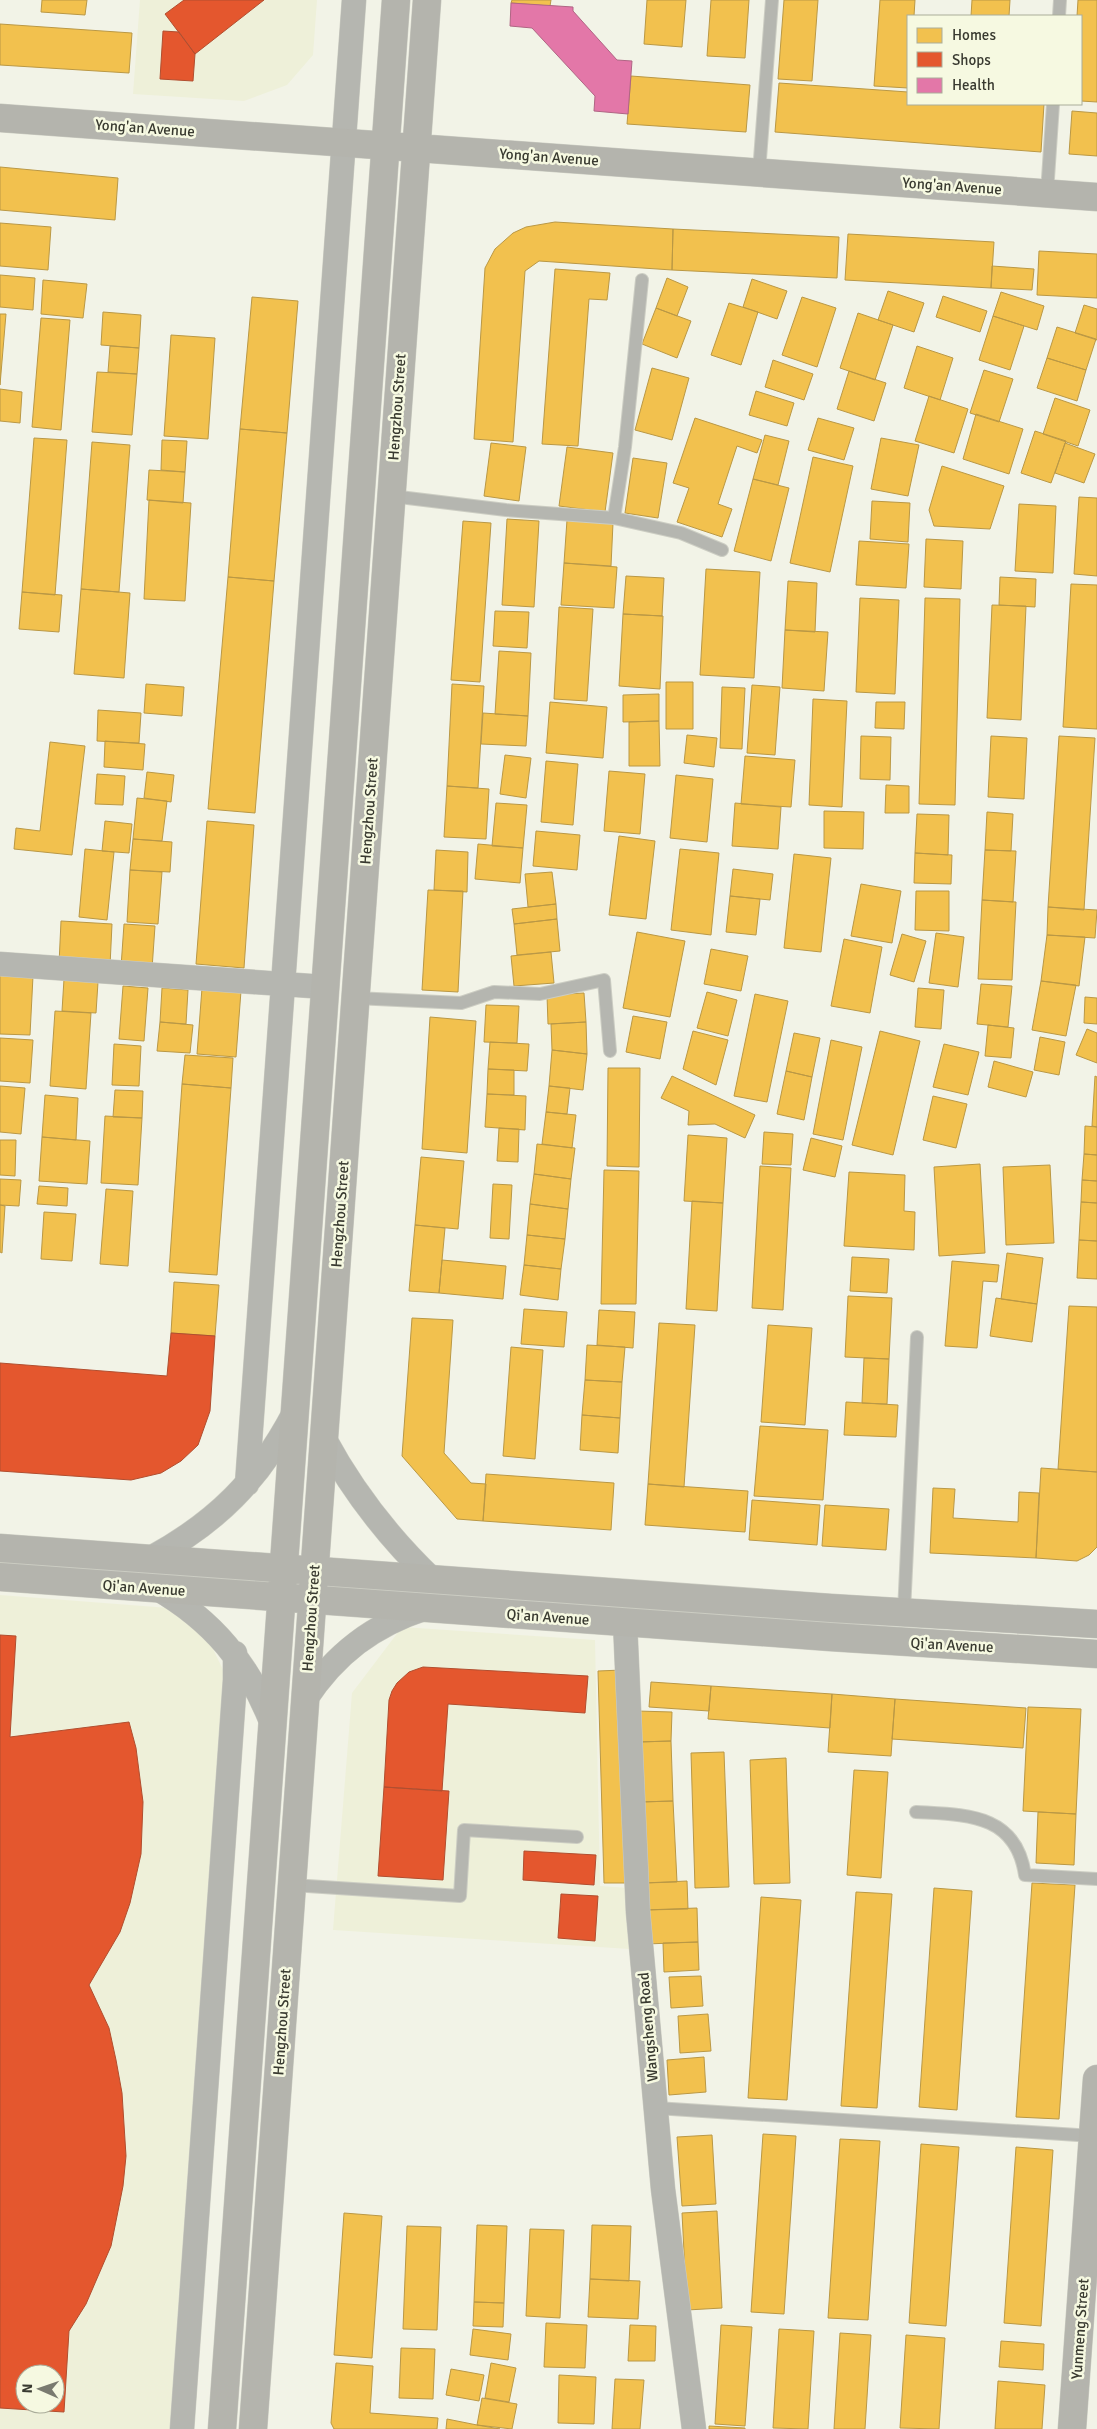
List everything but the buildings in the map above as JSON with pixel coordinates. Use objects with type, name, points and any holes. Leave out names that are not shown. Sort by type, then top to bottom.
[{"type":"main road","name":"Hengzhou Street","points":[[222,2429],[396,0]]},
{"type":"main road","name":"Hengzhou Street","points":[[253,2429],[427,0]]},
{"type":"main road","name":"Yong'an Avenue","points":[[0,118],[1097,196]]},
{"type":"main road","name":"Qi'an Avenue","points":[[0,1548],[1097,1624]]},
{"type":"main road","name":"Qi'an Avenue","points":[[0,1577],[1097,1654]]},
{"type":"main road","name":"Yunmeng Street","points":[[1072,2429],[1089,2304],[1093,2136],[1097,2079]]},
{"type":"street","points":[[247,1484],[354,0]]},
{"type":"street","points":[[0,964],[325,987]]},
{"type":"street","points":[[149,1559],[177,1544],[203,1526],[247,1484],[281,1438],[294,1412]]},
{"type":"street","points":[[324,1438],[344,1475],[368,1510],[388,1534],[432,1579]]},
{"type":"street","points":[[156,1588],[198,1615],[234,1653],[262,1699],[272,1724]]},
{"type":"street","points":[[305,1700],[330,1666],[362,1638],[404,1615],[426,1608]]},
{"type":"street","name":"Wangsheng Road","points":[[625,1622],[638,1912],[663,2189],[694,2429]]},
{"type":"street","points":[[182,2429],[235,1680],[234,1653]]},
{"type":"lane","points":[[760,172],[772,0]]},
{"type":"lane","points":[[1059,15],[1060,0]]},
{"type":"lane","points":[[1047,192],[1053,105]]},
{"type":"lane","points":[[614,518],[625,447],[642,280]]},
{"type":"lane","points":[[391,496],[506,510],[614,518],[680,533],[722,550]]},
{"type":"lane","points":[[355,998],[462,1003],[494,992],[540,994],[604,980],[610,1051]]},
{"type":"lane","points":[[904,1612],[917,1336]]},
{"type":"lane","points":[[916,1812],[971,1816],[999,1829],[1013,1842],[1020,1852],[1025,1875],[1097,1879]]},
{"type":"lane","points":[[292,1885],[460,1896],[464,1830],[577,1837]]},
{"type":"lane","points":[[656,2108],[1093,2136]]},
{"type":"shaded area","points":[[140,0],[317,0],[313,55],[287,85],[244,101],[133,94]]},
{"type":"shaded area","points":[[0,1595],[169,1608],[185,1618],[212,1647],[228,1680],[170,2429],[0,2429]]},
{"type":"shaded area","points":[[402,1627],[595,1640],[600,1886],[628,1888],[630,1949],[333,1930],[352,1693]]}]
